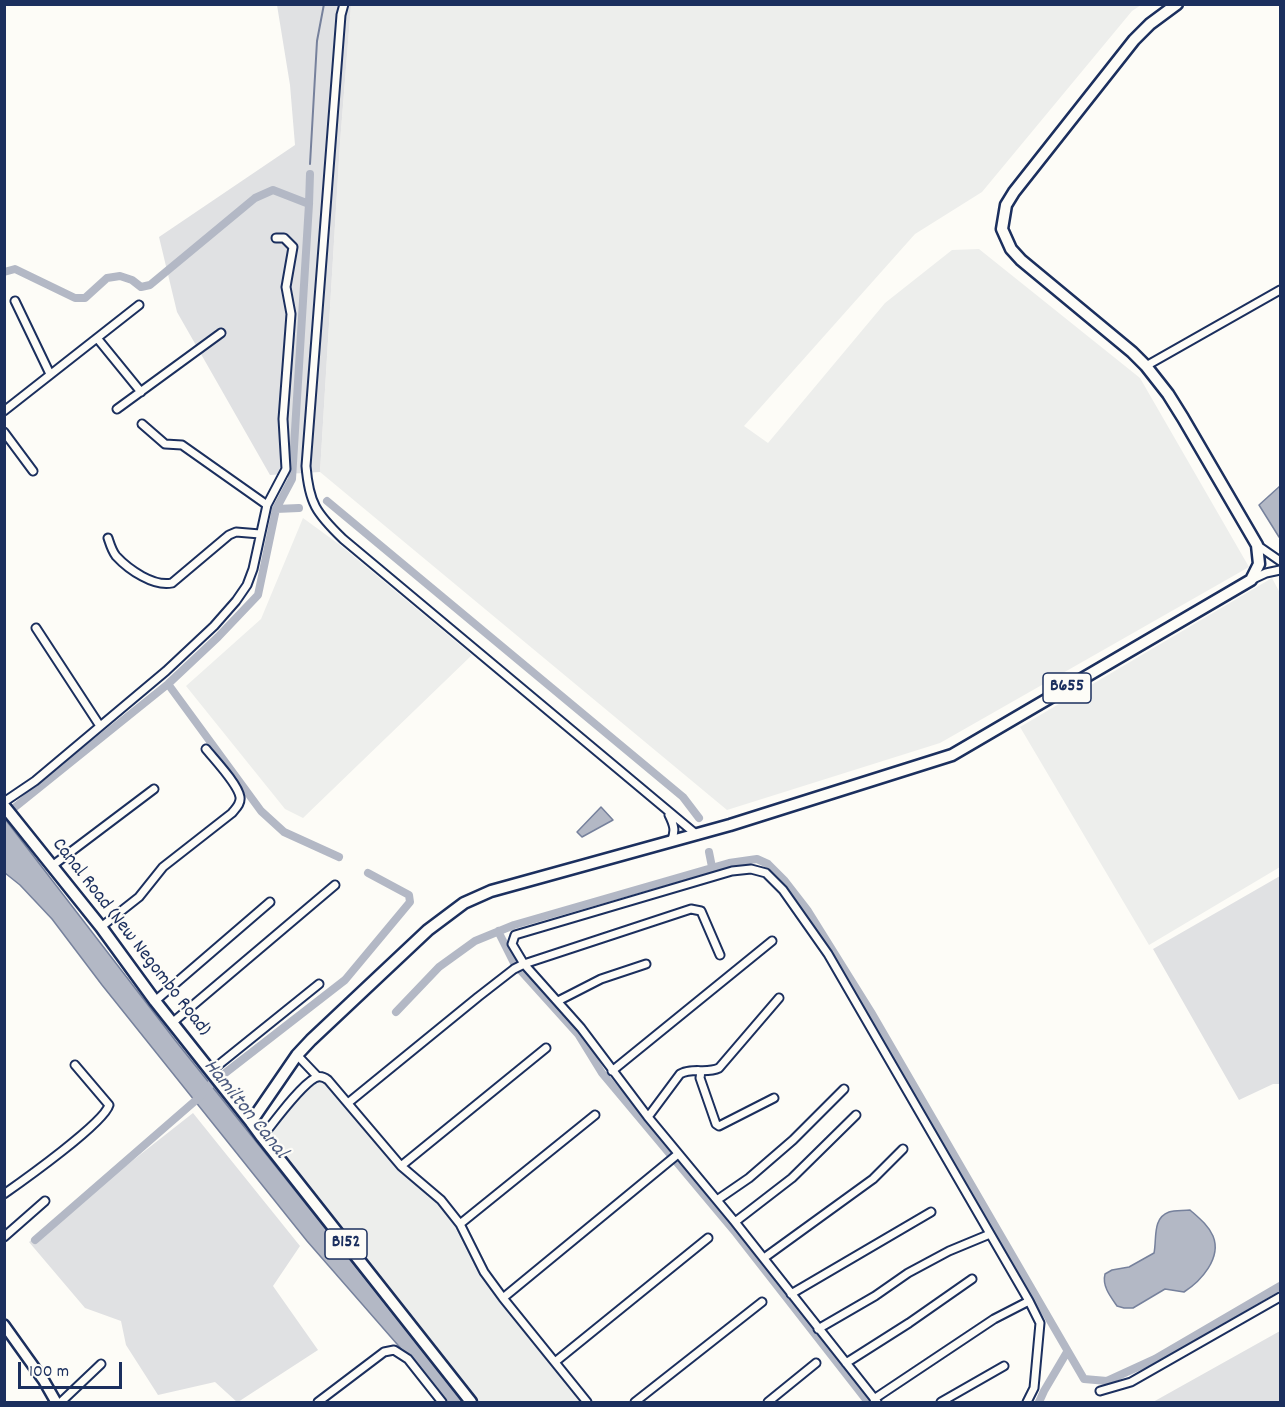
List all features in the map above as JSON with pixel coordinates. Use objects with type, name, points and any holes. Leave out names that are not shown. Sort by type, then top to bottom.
[{"type":"main road","points":[[1176,4],[1134,40],[1014,192],[1006,205],[1002,229],[1011,249],[1021,260],[1132,352],[1168,393],[1257,545],[1259,564],[1251,580]]},
{"type":"main road","name":"B655","points":[[251,1122],[297,1055],[311,1040],[428,930],[464,903],[491,891],[697,835],[952,755],[1251,580]]},
{"type":"main road","name":"Canal Road (New Negombo Road)","points":[[4,806],[471,1402]]},
{"type":"street","points":[[344,4],[341,15],[306,466],[308,488],[314,506],[326,523],[342,538],[697,835]]},
{"type":"street","points":[[4,802],[35,781],[166,671],[214,626],[236,602],[247,585],[253,569],[267,505],[286,469],[282,419],[291,314],[286,287],[293,247],[284,238],[276,238]]},
{"type":"street","points":[[1146,366],[1281,290]]},
{"type":"street","points":[[15,301],[50,374]]},
{"type":"street","points":[[4,411],[139,305]]},
{"type":"street","points":[[117,409],[221,333]]},
{"type":"street","points":[[97,338],[141,392]]},
{"type":"street","points":[[142,424],[165,444],[182,445],[267,505]]},
{"type":"street","points":[[4,432],[33,471]]},
{"type":"street","points":[[108,538],[115,555],[136,573],[166,585],[172,583],[229,535],[236,532],[260,534]]},
{"type":"street","points":[[1257,545],[1281,561]]},
{"type":"street","points":[[1251,580],[1266,573],[1281,570]]},
{"type":"street","points":[[36,628],[100,726]]},
{"type":"street","points":[[101,927],[139,897],[163,867],[239,805],[240,797],[235,785],[206,748]]},
{"type":"street","points":[[52,866],[154,789]]},
{"type":"street","points":[[666,810],[674,825],[674,836],[671,842]]},
{"type":"street","points":[[1027,1402],[1035,1388],[1040,1323],[1029,1301],[828,954],[783,890],[766,873],[751,869],[732,871],[515,935],[513,944],[520,966],[558,1001],[581,1028],[677,1155],[764,1258],[875,1401],[994,1319],[1029,1301]]},
{"type":"street","points":[[172,1023],[335,885]]},
{"type":"street","points":[[155,1001],[270,902]]},
{"type":"street","points":[[348,1104],[478,997],[520,966],[691,909],[701,911],[720,955]]},
{"type":"street","points":[[612,1071],[772,941]]},
{"type":"street","points":[[558,1001],[601,979],[646,964]]},
{"type":"street","points":[[212,1072],[319,984]]},
{"type":"street","points":[[648,1117],[680,1074],[686,1071],[713,1071],[720,1068],[779,998]]},
{"type":"street","points":[[401,1166],[546,1048]]},
{"type":"street","points":[[297,1055],[317,1077]]},
{"type":"street","points":[[4,1194],[88,1130],[108,1111],[110,1105],[75,1065]]},
{"type":"street","points":[[701,1071],[700,1078],[716,1124],[719,1126],[774,1098]]},
{"type":"street","points":[[262,1137],[303,1087],[317,1077],[323,1076],[328,1080],[401,1166],[441,1200],[460,1224],[484,1272],[502,1298],[587,1402]]},
{"type":"street","points":[[717,1200],[749,1178],[793,1140],[844,1089]]},
{"type":"street","points":[[460,1224],[595,1115]]},
{"type":"street","points":[[735,1222],[792,1178],[856,1115]]},
{"type":"street","points":[[764,1258],[873,1179],[903,1149]]},
{"type":"street","points":[[502,1298],[677,1155]]},
{"type":"street","points":[[4,1237],[45,1201]]},
{"type":"street","points":[[791,1294],[931,1212]]},
{"type":"street","points":[[818,1329],[875,1296],[908,1273],[949,1251],[990,1234]]},
{"type":"street","points":[[555,1362],[708,1239]]},
{"type":"street","points":[[846,1363],[972,1279]]},
{"type":"street","points":[[1100,1391],[1131,1382],[1281,1297]]},
{"type":"street","points":[[634,1402],[762,1302]]},
{"type":"street","points":[[4,1326],[44,1381],[56,1402]]},
{"type":"street","points":[[318,1402],[384,1352],[394,1350],[408,1359],[442,1402]]},
{"type":"street","points":[[768,1402],[816,1363]]},
{"type":"street","points":[[61,1402],[101,1364]]},
{"type":"street","points":[[941,1402],[1004,1366]]},
{"type":"shaded area","points":[[277,5],[351,5],[340,143],[320,472],[270,475],[177,312],[159,237],[295,145],[290,85]]},
{"type":"shaded area","points":[[351,5],[1141,5],[1132,11],[982,192],[915,234],[744,426],[768,443],[885,303],[952,250],[979,249],[1140,378],[1249,567],[940,743],[727,810],[320,472],[340,143]]},
{"type":"shaded area","points":[[1280,486],[1280,537],[1279,537],[1259,505]]},
{"type":"shaded area","points":[[303,518],[340,545],[472,655],[303,818],[285,809],[186,686],[261,619]]},
{"type":"shaded area","points":[[1272,578],[1280,593],[1280,867],[1149,945],[1020,727]]},
{"type":"shaded area","points":[[601,807],[613,820],[582,837],[577,832]]},
{"type":"shaded area","points":[[5,819],[175,1040],[464,1402],[446,1402],[307,1241],[52,919],[20,885],[5,873]]},
{"type":"shaded area","points":[[1280,876],[1280,1086],[1273,1084],[1239,1100],[1153,949]]},
{"type":"shaded area","points":[[323,1078],[400,1167],[450,1212],[483,1273],[584,1402],[473,1402],[264,1137],[311,1082]]},
{"type":"shaded area","points":[[193,1113],[300,1246],[273,1286],[318,1350],[238,1402],[215,1382],[158,1395],[126,1345],[121,1321],[85,1308],[29,1242]]},
{"type":"shaded area","points":[[1190,1210],[1209,1228],[1215,1244],[1212,1260],[1203,1275],[1184,1292],[1165,1289],[1133,1308],[1117,1306],[1106,1287],[1105,1274],[1112,1270],[1129,1267],[1154,1253],[1156,1230],[1160,1219],[1169,1212]]},
{"type":"shaded area","points":[[1280,1331],[1280,1402],[1153,1402]]},
{"type":"waterway","points":[[310,164],[317,41],[324,4]]},
{"type":"waterway","points":[[4,816],[168,684],[258,595],[276,509],[292,479],[310,174]]},
{"type":"waterway","points":[[4,272],[15,269],[75,298],[85,298],[107,278],[120,276],[132,280],[141,287],[150,285],[255,198],[273,190],[309,204]]},
{"type":"waterway","points":[[327,501],[683,797],[699,818]]},
{"type":"waterway","points":[[276,509],[299,508]]},
{"type":"waterway","points":[[168,684],[261,811],[284,832],[339,857]]},
{"type":"waterway","points":[[709,852],[712,867]]},
{"type":"waterway","points":[[396,1012],[439,967],[475,941],[514,925],[729,863],[757,859],[768,864],[784,880],[808,911],[871,1012],[1084,1379],[1107,1381],[1155,1359],[1280,1286]]},
{"type":"waterway","name":"Hamilton Canal","points":[[35,1240],[195,1101],[211,1084],[345,980],[410,902],[409,895],[368,873]]},
{"type":"waterway","points":[[498,931],[514,963],[578,1034],[602,1073],[736,1233],[868,1402]]},
{"type":"waterway","points":[[1039,1402],[1067,1352]]}]
